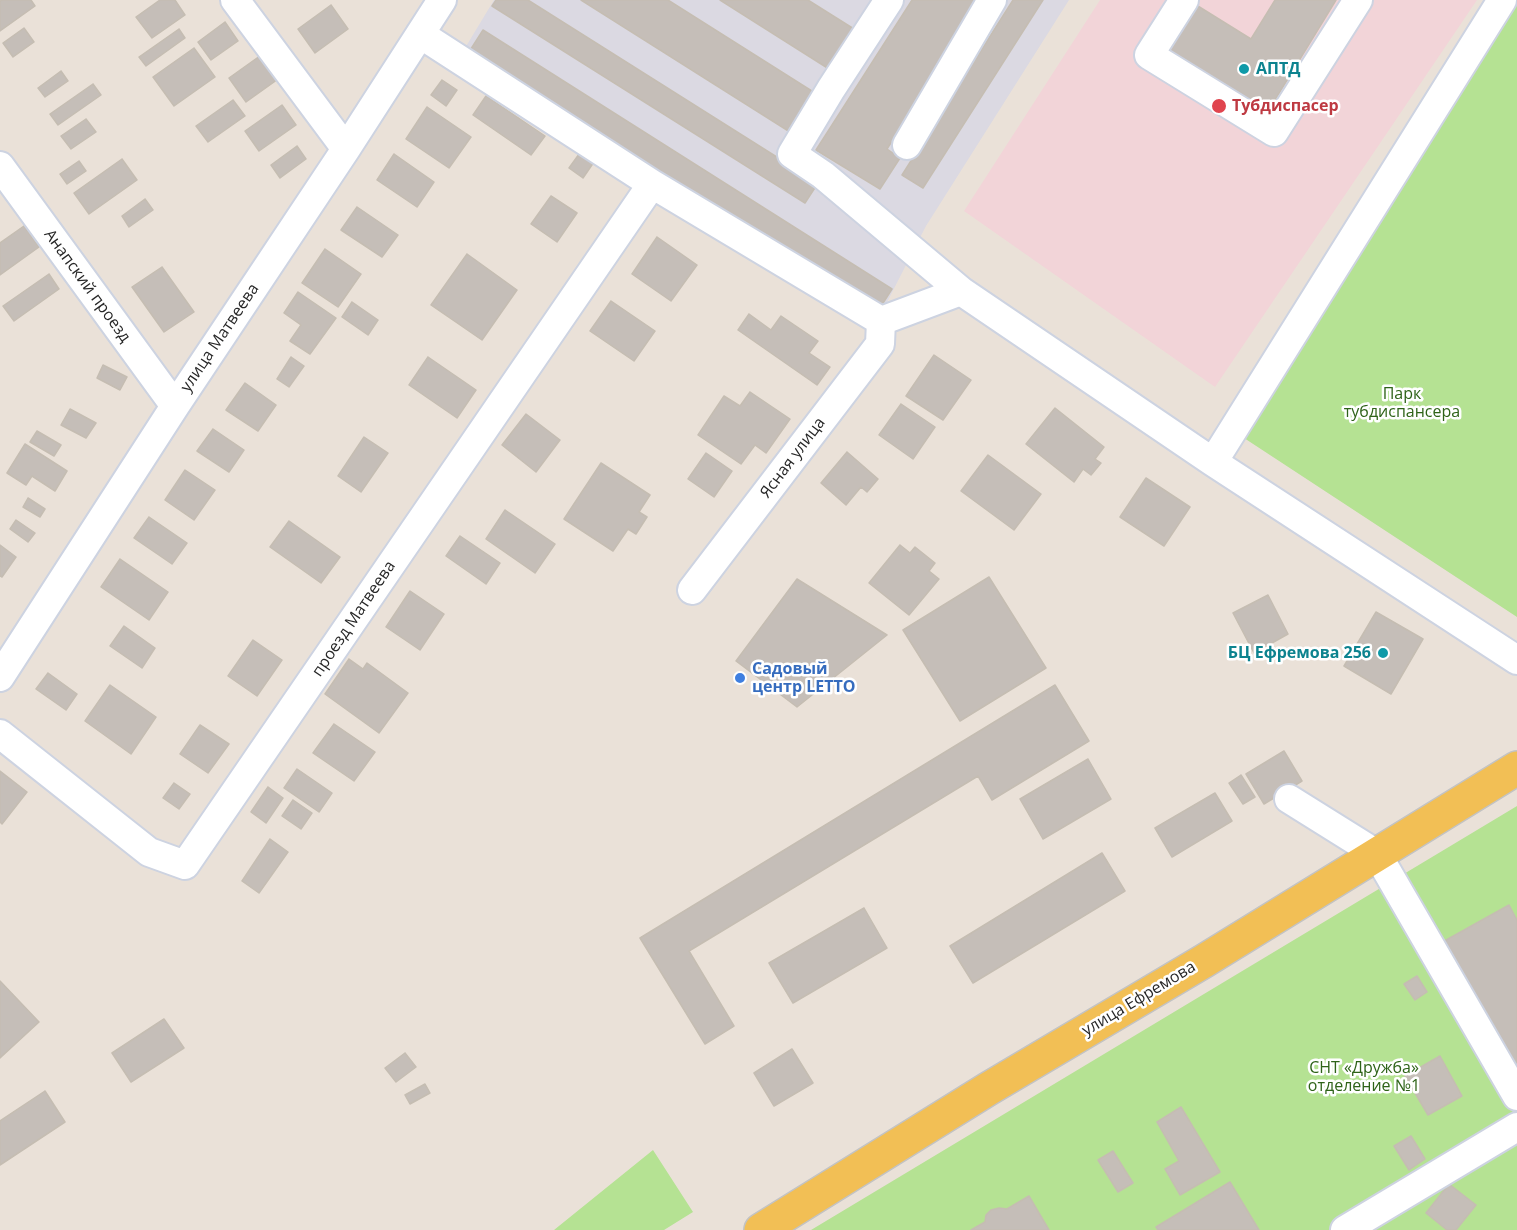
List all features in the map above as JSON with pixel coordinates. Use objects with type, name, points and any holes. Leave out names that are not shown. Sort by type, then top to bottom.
[{"type":"main road","name":"улица Ефремова","points":[[761,1230],[988,1089],[1193,967],[1517,768]]},
{"type":"lane","points":[[235,0],[346,149]]},
{"type":"lane","name":"улица Матвеева","points":[[0,677],[8,648],[175,406],[442,0]]},
{"type":"lane","points":[[889,0],[792,154],[822,175],[961,291],[1213,462],[1517,660]]},
{"type":"lane","points":[[907,145],[992,0]]},
{"type":"lane","points":[[1184,0],[1149,55],[1274,132],[1358,0]]},
{"type":"lane","points":[[1213,462],[1502,0]]},
{"type":"lane","points":[[420,34],[652,184],[881,321],[961,291]]},
{"type":"lane","name":"Анапский проезд","points":[[0,166],[175,406]]},
{"type":"lane","name":"проезд Матвеева","points":[[0,734],[149,852],[185,865],[652,184]]},
{"type":"lane","name":"Ясная улица","points":[[692,590],[880,344],[881,321]]},
{"type":"lane","points":[[1289,799],[1377,854],[1517,1096]]},
{"type":"lane","points":[[1345,1230],[1517,1127]]},
{"type":"shaded area","points":[[494,0],[1069,0],[926,226],[881,314],[462,53]]},
{"type":"shaded area","name":"Тубдиспасер","points":[[1100,0],[1477,0],[1215,387],[964,211]]},
{"type":"green space","name":"Парк тубдиспансера","points":[[1517,0],[1517,617],[1244,438]]},
{"type":"green space","name":"СНТ «Дружба» отделение №1","points":[[1517,806],[1517,1230],[811,1230]]},
{"type":"green space","points":[[653,1150],[693,1212],[664,1230],[554,1230]]},
{"type":"building","points":[[31,0],[35,6],[0,31],[0,1]]},
{"type":"building","points":[[160,0],[175,0],[185,15],[152,38],[136,17]]},
{"type":"building","points":[[496,0],[528,0],[818,183],[805,203],[492,6]]},
{"type":"building","points":[[581,0],[668,0],[815,93],[790,132]]},
{"type":"building","points":[[720,0],[808,0],[854,29],[829,69]]},
{"type":"building","points":[[912,0],[980,0],[887,149],[900,158],[880,189],[816,150]]},
{"type":"building","points":[[1013,0],[1043,0],[923,188],[902,175]]},
{"type":"building","name":"АПТД","points":[[1275,0],[1336,0],[1267,113],[1164,50],[1193,3],[1251,39]]},
{"type":"building","points":[[331,5],[348,29],[315,53],[298,29]]},
{"type":"building","points":[[225,22],[238,41],[211,60],[198,42]]},
{"type":"building","points":[[24,28],[34,42],[13,57],[3,43]]},
{"type":"building","points":[[179,29],[185,38],[146,66],[139,57]]},
{"type":"building","points":[[483,30],[892,289],[878,311],[469,52]]},
{"type":"building","points":[[194,48],[215,77],[174,106],[153,77]]},
{"type":"building","points":[[264,53],[281,77],[246,102],[229,78]]},
{"type":"building","points":[[61,71],[68,81],[45,97],[38,88]]},
{"type":"building","points":[[442,80],[457,90],[446,106],[431,95]]},
{"type":"building","points":[[93,84],[101,95],[58,125],[50,114]]},
{"type":"building","points":[[486,96],[545,136],[531,155],[473,115]]},
{"type":"building","points":[[233,100],[245,116],[208,142],[196,126]]},
{"type":"building","points":[[282,105],[296,125],[259,151],[245,131]]},
{"type":"building","points":[[427,107],[471,137],[449,168],[406,139]]},
{"type":"building","points":[[86,119],[96,132],[71,149],[61,136]]},
{"type":"building","points":[[297,146],[306,159],[280,178],[271,165]]},
{"type":"building","points":[[582,150],[596,159],[583,178],[569,168]]},
{"type":"building","points":[[394,154],[434,182],[417,207],[377,180]]},
{"type":"building","points":[[122,159],[137,180],[89,214],[74,193]]},
{"type":"building","points":[[79,161],[86,171],[67,184],[60,174]]},
{"type":"building","points":[[551,196],[577,213],[557,242],[531,224]]},
{"type":"building","points":[[145,199],[153,210],[129,227],[122,216]]},
{"type":"building","points":[[357,207],[398,235],[382,257],[341,230]]},
{"type":"building","points":[[24,226],[39,247],[0,275],[0,243]]},
{"type":"building","points":[[657,237],[697,265],[671,301],[632,274]]},
{"type":"building","points":[[325,249],[361,274],[338,307],[302,283]]},
{"type":"building","points":[[467,254],[517,290],[482,340],[431,305]]},
{"type":"building","points":[[162,267],[194,312],[164,332],[132,287]]},
{"type":"building","points":[[49,274],[59,289],[14,321],[3,306]]},
{"type":"building","points":[[298,292],[336,318],[310,354],[290,341],[301,325],[284,313]]},
{"type":"building","points":[[611,301],[655,331],[634,361],[590,331]]},
{"type":"building","points":[[352,302],[378,320],[368,335],[342,317]]},
{"type":"building","points":[[749,314],[771,330],[781,316],[818,341],[809,353],[830,367],[817,385],[738,330]]},
{"type":"building","points":[[934,355],[971,380],[943,420],[906,396]]},
{"type":"building","points":[[291,357],[304,366],[289,387],[277,379]]},
{"type":"building","points":[[428,357],[476,390],[457,418],[409,385]]},
{"type":"building","points":[[103,365],[127,377],[120,390],[97,378]]},
{"type":"building","points":[[245,383],[276,405],[258,431],[226,410]]},
{"type":"building","points":[[750,392],[790,419],[766,453],[755,445],[741,464],[698,435],[724,396],[740,406]]},
{"type":"building","points":[[901,404],[935,427],[913,459],[879,435]]},
{"type":"building","points":[[1055,408],[1104,447],[1095,459],[1101,463],[1091,475],[1083,469],[1074,482],[1026,444]]},
{"type":"building","points":[[70,409],[96,423],[86,438],[61,425]]},
{"type":"building","points":[[526,414],[560,440],[536,472],[502,445]]},
{"type":"building","points":[[213,429],[244,450],[229,472],[197,451]]},
{"type":"building","points":[[37,431],[61,445],[54,456],[30,442]]},
{"type":"building","points":[[364,437],[388,453],[361,492],[338,476]]},
{"type":"building","points":[[25,444],[67,471],[55,491],[32,476],[26,485],[7,473]]},
{"type":"building","points":[[847,452],[878,479],[867,492],[861,487],[846,505],[821,483]]},
{"type":"building","points":[[706,453],[732,471],[714,497],[688,479]]},
{"type":"building","points":[[988,455],[1041,494],[1014,530],[961,491]]},
{"type":"building","points":[[601,463],[650,495],[639,512],[647,517],[636,534],[628,529],[613,551],[564,519]]},
{"type":"building","points":[[185,470],[215,490],[194,520],[165,500]]},
{"type":"building","points":[[1146,478],[1190,507],[1164,546],[1120,517]]},
{"type":"building","points":[[28,498],[45,509],[40,517],[23,507]]},
{"type":"building","points":[[505,510],[555,544],[535,573],[486,539]]},
{"type":"building","points":[[149,517],[187,543],[172,564],[134,538]]},
{"type":"building","points":[[16,520],[35,533],[28,542],[10,529]]},
{"type":"building","points":[[289,521],[340,557],[321,583],[270,547]]},
{"type":"building","points":[[460,536],[500,563],[486,584],[446,556]]},
{"type":"building","points":[[0,545],[16,557],[2,577],[0,576]]},
{"type":"building","points":[[900,545],[910,553],[915,547],[935,563],[929,571],[939,579],[909,615],[869,583]]},
{"type":"building","points":[[120,559],[168,592],[149,620],[101,587]]},
{"type":"building","points":[[989,577],[1046,668],[960,721],[903,630]]},
{"type":"building","points":[[797,579],[887,635],[797,707],[736,661]]},
{"type":"building","points":[[410,591],[444,614],[420,650],[386,627]]},
{"type":"building","points":[[1268,595],[1288,634],[1254,653],[1233,613]]},
{"type":"building","name":"БЦ Ефремова 256","points":[[1376,612],[1423,639],[1391,694],[1344,666]]},
{"type":"building","points":[[124,626],[155,648],[142,668],[110,646]]},
{"type":"building","points":[[253,640],[282,660],[257,696],[228,676]]},
{"type":"building","points":[[349,659],[363,669],[367,663],[408,693],[379,733],[325,694]]},
{"type":"building","points":[[48,673],[77,694],[66,710],[36,689]]},
{"type":"building","points":[[110,685],[156,717],[131,754],[85,721]]},
{"type":"building","points":[[1055,685],[1089,741],[992,800],[978,776],[689,951],[734,1026],[705,1044],[640,938]]},
{"type":"building","points":[[334,724],[375,752],[354,781],[313,753]]},
{"type":"building","points":[[200,725],[229,744],[208,773],[180,754]]},
{"type":"building","points":[[1284,751],[1302,781],[1264,804],[1246,774]]},
{"type":"building","points":[[1088,759],[1111,799],[1043,839],[1020,799]]},
{"type":"building","points":[[297,769],[332,793],[319,812],[284,788]]},
{"type":"building","points":[[0,771],[27,792],[2,824],[0,822]]},
{"type":"building","points":[[1241,775],[1255,797],[1243,804],[1229,783]]},
{"type":"building","points":[[174,783],[190,794],[179,809],[163,798]]},
{"type":"building","points":[[268,787],[283,798],[266,823],[251,812]]},
{"type":"building","points":[[1215,793],[1232,821],[1172,857],[1155,828]]},
{"type":"building","points":[[293,800],[312,813],[301,829],[282,816]]},
{"type":"building","points":[[270,839],[288,852],[259,893],[242,881]]},
{"type":"building","points":[[1102,853],[1125,891],[973,983],[950,946]]},
{"type":"building","points":[[1509,905],[1517,920],[1517,1083],[1439,944]]},
{"type":"building","points":[[864,908],[887,948],[793,1003],[769,963]]},
{"type":"building","points":[[1417,976],[1427,992],[1415,1000],[1404,984]]},
{"type":"building","points":[[0,981],[39,1022],[0,1058]]},
{"type":"building","points":[[164,1019],[184,1048],[131,1082],[112,1053]]},
{"type":"building","points":[[792,1049],[813,1083],[774,1106],[754,1073]]},
{"type":"building","points":[[405,1053],[416,1067],[396,1082],[385,1068]]},
{"type":"building","points":[[1440,1056],[1462,1096],[1428,1115],[1405,1076]]},
{"type":"building","points":[[425,1084],[430,1093],[410,1104],[405,1095]]},
{"type":"building","points":[[45,1091],[65,1122],[0,1165],[0,1121]]},
{"type":"building","points":[[1181,1107],[1220,1172],[1180,1195],[1165,1169],[1179,1161],[1157,1122]]},
{"type":"building","points":[[1411,1136],[1425,1159],[1409,1170],[1394,1146]]},
{"type":"building","points":[[1113,1151],[1133,1183],[1118,1192],[1098,1160]]},
{"type":"building","points":[[1230,1182],[1259,1230],[1158,1230],[1156,1227]]},
{"type":"building","points":[[1449,1184],[1476,1205],[1456,1230],[1447,1230],[1426,1213]]},
{"type":"building","points":[[1029,1196],[1049,1230],[971,1230],[985,1222],[986,1215],[991,1210],[1007,1209]]},
{"type":"place","name":"АПТД","points":[[1244,69]]},
{"type":"place","name":"Тубдиспасер","points":[[1219,106]]},
{"type":"place","name":"БЦ Ефремова 256","points":[[1383,653]]},
{"type":"place","name":"Садовый центр LETTO","points":[[740,678]]}]
